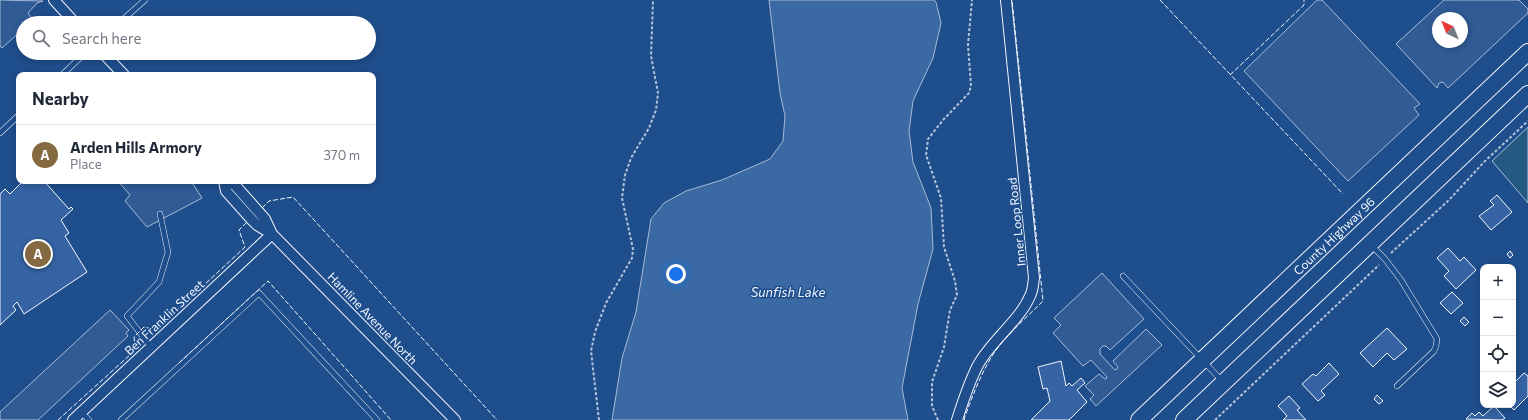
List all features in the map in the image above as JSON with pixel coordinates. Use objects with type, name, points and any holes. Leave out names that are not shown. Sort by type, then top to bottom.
[{"type":"main road","name":"County Highway 96","points":[[1139,420],[1528,52]]},
{"type":"main road","points":[[1184,420],[1528,94]]},
{"type":"street","points":[[54,0],[69,16]]},
{"type":"street","name":"Inner Loop Road","points":[[957,420],[978,364],[1031,296],[1034,278],[1006,0]]},
{"type":"street","points":[[110,60],[121,72]]},
{"type":"street","name":"Hamline Avenue North","points":[[234,184],[265,219],[272,234],[455,420]]},
{"type":"street","name":"Ben Franklin Street","points":[[73,420],[272,234]]},
{"type":"lane","points":[[127,16],[145,0]]},
{"type":"lane","points":[[65,72],[78,60]]},
{"type":"lane","points":[[0,133],[16,118]]},
{"type":"lane","points":[[151,347],[127,316],[159,282],[168,252],[160,214]]},
{"type":"lane","points":[[1370,244],[1385,259],[1401,280],[1437,339],[1434,351],[1397,386]]},
{"type":"lane","points":[[1123,276],[1223,383]]},
{"type":"lane","points":[[121,420],[259,293],[377,420]]},
{"type":"lane","points":[[82,412],[89,420]]},
{"type":"path","points":[[599,420],[591,351],[595,332],[606,303],[632,258],[633,249],[622,198],[625,175],[631,158],[649,128],[656,110],[658,94],[651,56],[653,0]]},
{"type":"path","points":[[938,420],[932,406],[932,382],[944,347],[950,310],[957,295],[955,282],[944,247],[941,198],[926,155],[928,139],[942,120],[969,94],[971,86],[968,45],[972,0]]},
{"type":"path","points":[[1215,420],[1440,208],[1484,162],[1528,121]]},
{"type":"shaded area","points":[[0,0],[43,1],[37,3],[28,13],[30,16],[16,16],[16,35],[2,48],[0,46]]},
{"type":"shaded area","points":[[1317,0],[1322,0],[1420,104],[1414,108],[1419,115],[1348,181],[1244,71]]},
{"type":"shaded area","points":[[1444,0],[1519,0],[1528,9],[1528,13],[1448,88],[1443,82],[1439,83],[1437,88],[1396,44]]},
{"type":"shaded area","points":[[1528,127],[1528,203],[1492,161]]},
{"type":"shaded area","points":[[121,184],[193,184],[202,198],[147,227],[125,201],[130,195]]},
{"type":"shaded area","points":[[1102,273],[1144,319],[1110,350],[1106,346],[1103,346],[1100,349],[1100,354],[1115,370],[1117,369],[1118,367],[1113,361],[1146,329],[1162,345],[1096,406],[1090,399],[1094,395],[1085,386],[1099,374],[1105,379],[1107,377],[1091,360],[1083,366],[1053,333],[1061,325],[1054,318]]},
{"type":"shaded area","points":[[110,310],[129,330],[126,333],[128,336],[38,420],[0,420],[0,412]]},
{"type":"water","name":"Sunfish Lake","points":[[769,0],[934,0],[936,2],[941,23],[933,58],[913,101],[909,131],[913,162],[931,208],[933,249],[918,304],[902,388],[908,420],[612,420],[622,358],[636,312],[651,219],[664,203],[686,191],[722,180],[770,159],[783,141],[785,116],[780,93]]},
{"type":"building","points":[[20,184],[47,184],[69,209],[71,207],[73,209],[61,220],[69,233],[65,236],[87,272],[24,314],[17,302],[13,306],[16,310],[0,325],[0,194],[5,189],[10,194]]},
{"type":"building","points":[[1497,195],[1512,212],[1491,230],[1479,216],[1494,205],[1490,201]]},
{"type":"building","points":[[1448,248],[1460,261],[1464,257],[1476,270],[1456,289],[1444,276],[1449,271],[1437,258]]},
{"type":"building","points":[[1510,251],[1513,255],[1510,258],[1507,254]]},
{"type":"building","points":[[1452,292],[1463,303],[1451,314],[1440,303]]},
{"type":"building","points":[[1464,317],[1469,322],[1465,326],[1460,321]]},
{"type":"building","points":[[1387,328],[1407,349],[1394,360],[1387,353],[1373,367],[1360,353]]},
{"type":"building","points":[[1061,361],[1066,386],[1069,383],[1072,386],[1081,378],[1085,383],[1077,390],[1087,402],[1069,420],[1031,420],[1050,401],[1047,388],[1043,389],[1038,367]]},
{"type":"building","points":[[1329,363],[1339,374],[1321,391],[1325,395],[1318,401],[1302,384],[1313,374],[1316,376]]},
{"type":"building","points":[[1524,373],[1528,376],[1528,396],[1516,408],[1516,381]]},
{"type":"building","points":[[1377,395],[1383,401],[1379,404],[1374,399]]},
{"type":"building","points":[[1289,396],[1300,408],[1297,410],[1306,420],[1283,420],[1287,416],[1278,406]]},
{"type":"building","points":[[1492,408],[1496,408],[1505,418],[1502,420],[1466,419],[1472,413],[1475,416],[1479,412],[1483,416]]},
{"type":"fence","points":[[965,420],[964,419],[976,387],[992,356],[1009,334],[1043,301],[1012,0]]},
{"type":"fence","points":[[1160,0],[1343,194]]},
{"type":"fence","points":[[1230,75],[1304,5],[1304,0]]},
{"type":"fence","points":[[262,208],[269,201],[293,197],[497,420]]},
{"type":"fence","points":[[58,420],[131,354],[135,345],[134,337],[144,327],[152,329],[161,325],[245,247],[239,230],[248,221]]},
{"type":"fence","points":[[179,363],[268,281],[391,420]]},
{"type":"place","name":"Arden Hills Armory","points":[[38,254]]}]
